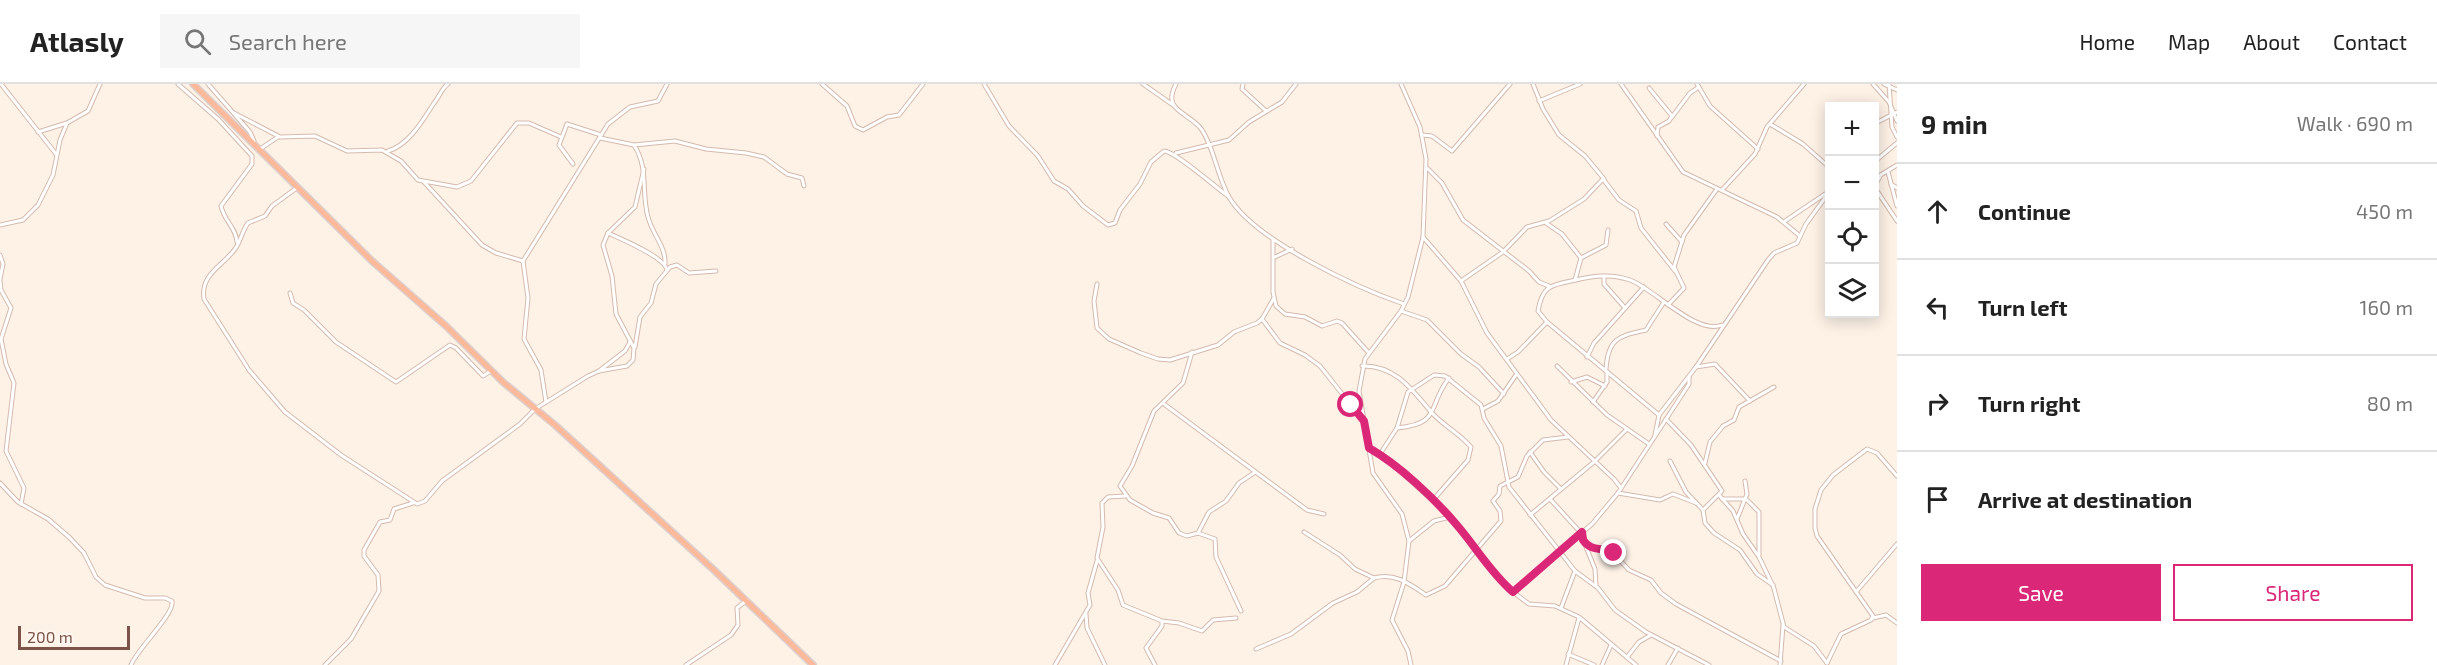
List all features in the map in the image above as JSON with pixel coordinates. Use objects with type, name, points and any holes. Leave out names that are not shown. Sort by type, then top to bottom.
[{"type":"highway","points":[[193,84],[492,371],[747,600],[813,665]]},
{"type":"street","points":[[1,84],[56,154]]},
{"type":"street","points":[[38,132],[67,123],[88,111],[100,84]]},
{"type":"street","points":[[177,84],[223,124],[252,156],[250,166],[221,206],[227,220],[237,232],[238,243]]},
{"type":"street","points":[[208,84],[250,132],[254,143]]},
{"type":"street","points":[[386,151],[397,147],[414,131],[448,84]]},
{"type":"street","points":[[546,402],[541,370],[524,339],[528,298],[523,261],[610,122],[627,109],[660,100],[667,84]]},
{"type":"street","points":[[822,84],[843,102],[855,126],[863,130],[887,117],[899,115],[923,84]]},
{"type":"street","points":[[984,84],[1009,126],[1038,156],[1054,181],[1068,189],[1083,206],[1108,225],[1117,221],[1120,210],[1140,184],[1154,158],[1164,151],[1176,153],[1228,140],[1249,122],[1282,102],[1296,84]]},
{"type":"street","points":[[1143,84],[1201,128],[1228,196]]},
{"type":"street","points":[[1173,105],[1172,95],[1176,84]]},
{"type":"street","points":[[1243,84],[1242,89],[1266,111]]},
{"type":"street","points":[[1401,84],[1422,135],[1427,168],[1423,237],[1408,297],[1401,311],[1368,352],[1362,366],[1359,391],[1373,473],[1402,514],[1409,541],[1404,582],[1392,620],[1408,651],[1411,665]]},
{"type":"street","points":[[1422,135],[1432,136],[1452,151],[1510,84]]},
{"type":"street","points":[[1533,84],[1539,101],[1559,135],[1583,154],[1619,200],[1636,211],[1641,228],[1675,271],[1684,288],[1668,305]]},
{"type":"street","points":[[1539,101],[1580,84]]},
{"type":"street","points":[[1621,84],[1683,172],[1785,221],[1800,236]]},
{"type":"street","points":[[1675,271],[1682,242],[1694,219],[1758,149],[1770,124],[1804,84]]},
{"type":"street","points":[[1873,84],[1892,108]]},
{"type":"street","points":[[1884,84],[1897,90]]},
{"type":"street","points":[[1889,85],[1892,108],[1897,121]]},
{"type":"street","points":[[1656,136],[1659,127],[1672,117],[1698,86],[1710,106],[1758,149]]},
{"type":"street","points":[[1649,88],[1668,109],[1672,117]]},
{"type":"street","points":[[234,113],[280,137]]},
{"type":"street","points":[[1879,122],[1894,113]]},
{"type":"street","points":[[1894,113],[1892,127],[1897,137]]},
{"type":"street","points":[[0,225],[23,220],[38,205],[53,175],[56,154],[67,123]]},
{"type":"street","points":[[260,149],[268,141],[280,137],[315,136],[347,151],[374,149],[386,151],[405,165],[416,178],[457,187],[467,184],[517,123],[529,123],[561,137]]},
{"type":"street","points":[[573,165],[559,147],[561,137],[570,123],[585,132],[634,145],[675,141],[706,150],[760,156],[787,174],[802,178],[804,186]]},
{"type":"street","points":[[1770,124],[1803,144],[1825,164]]},
{"type":"street","points":[[1879,159],[1897,143]]},
{"type":"street","points":[[634,145],[644,169],[647,215],[653,234],[664,248],[667,270]]},
{"type":"street","points":[[1176,153],[1193,171],[1228,196],[1240,211],[1274,240],[1378,294],[1404,304]]},
{"type":"street","points":[[1880,176],[1897,165]]},
{"type":"street","points":[[1427,168],[1443,183],[1459,216],[1547,287]]},
{"type":"street","points":[[634,348],[616,314],[612,276],[603,245],[608,233],[635,207],[644,169]]},
{"type":"street","points":[[1888,172],[1897,206]]},
{"type":"street","points":[[1461,281],[1503,252],[1527,227],[1546,223],[1584,199],[1604,180]]},
{"type":"street","points":[[423,181],[482,245],[496,254],[523,261]]},
{"type":"street","points":[[1890,182],[1897,188]]},
{"type":"street","points":[[298,187],[272,206],[265,216],[248,223],[238,243],[212,270],[204,296],[215,320],[232,340],[247,367],[291,417],[413,503]]},
{"type":"street","points":[[1879,192],[1897,221]]},
{"type":"street","points":[[1785,221],[1825,194]]},
{"type":"street","points":[[1655,435],[1659,415],[1696,367],[1771,255],[1794,246],[1825,197]]},
{"type":"street","points":[[1546,223],[1563,234],[1581,258]]},
{"type":"street","points":[[1666,224],[1682,242]]},
{"type":"street","points":[[1575,280],[1581,258],[1606,245],[1608,230]]},
{"type":"street","points":[[608,233],[665,264]]},
{"type":"street","points":[[1423,237],[1461,281],[1487,333],[1551,420],[1593,462],[1611,476],[1620,491],[1660,500],[1676,494],[1696,502]]},
{"type":"street","points":[[1274,240],[1274,298],[1278,309],[1285,314],[1305,317],[1323,326],[1337,321],[1342,323],[1368,352]]},
{"type":"street","points":[[1275,257],[1292,249]]},
{"type":"street","points":[[0,255],[3,264],[1,290],[11,308],[1,343],[14,383],[6,451],[24,488],[21,504]]},
{"type":"street","points":[[599,371],[630,365],[634,359],[640,315],[651,303],[656,284],[667,270],[674,265],[689,273],[716,271]]},
{"type":"street","points":[[1547,287],[1604,276],[1627,279],[1644,287],[1677,313],[1710,327],[1722,325]]},
{"type":"street","points":[[1604,276],[1604,284],[1625,308]]},
{"type":"street","points":[[1097,284],[1094,301],[1096,326],[1109,339],[1158,359],[1170,360],[1218,345],[1234,332],[1263,319],[1274,298]]},
{"type":"street","points":[[1547,287],[1538,311],[1547,322],[1659,415]]},
{"type":"street","points":[[1587,357],[1594,343],[1644,287]]},
{"type":"street","points":[[290,293],[293,303],[304,310],[336,342],[396,382],[450,345],[483,376],[492,371]]},
{"type":"street","points":[[1593,402],[1605,386],[1606,370],[1615,341],[1622,334],[1646,330],[1664,302]]},
{"type":"street","points":[[1401,311],[1427,320],[1461,354],[1479,367],[1504,394]]},
{"type":"street","points":[[1263,319],[1280,343],[1305,355],[1320,366],[1364,421]]},
{"type":"street","points":[[1507,359],[1518,352],[1547,322]]},
{"type":"street","points":[[325,665],[351,639],[379,591],[378,575],[364,556],[366,545],[380,522],[390,520],[394,509],[424,501],[442,481],[520,424],[535,409],[599,371],[625,351],[631,340]]},
{"type":"street","points":[[1192,352],[1183,383],[1154,411],[1132,466],[1121,482],[1120,489],[1125,496],[1153,513],[1168,518],[1179,533],[1192,536],[1198,532],[1209,512],[1226,501],[1239,483],[1254,473]]},
{"type":"street","points":[[1696,367],[1715,364],[1752,401]]},
{"type":"street","points":[[1362,366],[1385,369],[1409,385],[1411,391],[1431,412],[1471,447],[1468,460],[1433,500]]},
{"type":"street","points":[[1557,366],[1593,402],[1649,444]]},
{"type":"street","points":[[1380,454],[1397,428],[1411,391],[1434,375],[1442,374],[1449,378],[1473,396],[1483,409],[1484,418],[1502,449],[1507,483],[1575,571],[1596,586],[1611,606],[1651,635],[1709,665]]},
{"type":"street","points":[[1483,409],[1489,408],[1504,394],[1517,375]]},
{"type":"street","points":[[1571,382],[1584,376],[1605,386]]},
{"type":"street","points":[[1513,592],[1592,524],[1620,491],[1689,384],[1689,377]]},
{"type":"street","points":[[1397,428],[1420,424],[1431,412],[1449,378]]},
{"type":"street","points":[[1705,463],[1712,439],[1734,420],[1739,407],[1774,387]]},
{"type":"street","points":[[1163,404],[1307,510],[1324,514]]},
{"type":"street","points":[[1665,419],[1691,445],[1722,489],[1719,495],[1703,510]]},
{"type":"street","points":[[1530,515],[1593,462],[1627,429]]},
{"type":"street","points":[[1256,649],[1291,634],[1333,603],[1357,591],[1374,578],[1390,576],[1412,584],[1425,595],[1445,586],[1501,521],[1500,511],[1493,500],[1499,494],[1500,486],[1518,477],[1530,452],[1543,440],[1568,437]]},
{"type":"street","points":[[1369,448],[1380,454],[1433,500],[1513,592],[1529,603],[1560,608],[1579,617],[1636,665]]},
{"type":"street","points":[[1873,618],[1816,535],[1815,509],[1819,494],[1833,476],[1868,449],[1877,453],[1897,476]]},
{"type":"street","points":[[1530,452],[1544,472],[1561,489]]},
{"type":"street","points":[[1670,461],[1678,479],[1703,510],[1705,523],[1714,534],[1740,550],[1757,574],[1773,585]]},
{"type":"street","points":[[1737,520],[1746,499],[1745,481]]},
{"type":"street","points":[[0,483],[21,504],[44,516],[70,538],[81,549],[96,577],[105,585],[145,598],[165,598],[172,601],[171,611],[135,655],[131,665]]},
{"type":"street","points":[[1584,542],[1594,549],[1612,552],[1629,570],[1647,577],[1665,597],[1726,633],[1735,634],[1781,663],[1783,624],[1773,585],[1737,520],[1719,495]]},
{"type":"street","points":[[1104,665],[1088,628],[1086,614],[1103,527],[1102,503],[1108,497],[1125,496]]},
{"type":"street","points":[[1550,499],[1581,533],[1595,569],[1596,586]]},
{"type":"street","points":[[1722,500],[1746,499]]},
{"type":"street","points":[[1746,499],[1760,515],[1757,542],[1759,557]]},
{"type":"street","points":[[1409,541],[1429,524],[1450,517]]},
{"type":"street","points":[[1198,532],[1217,541],[1216,557],[1236,595],[1240,611]]},
{"type":"street","points":[[1304,532],[1340,555],[1355,569],[1374,578]]},
{"type":"street","points":[[1856,592],[1897,544]]},
{"type":"street","points":[[1097,561],[1118,590],[1126,609],[1202,631],[1213,620],[1236,618]]},
{"type":"street","points":[[1560,608],[1575,571]]},
{"type":"street","points":[[686,665],[731,635],[738,625],[738,606],[747,600]]},
{"type":"street","points":[[1054,665],[1086,614]]},
{"type":"street","points":[[1783,624],[1814,646],[1826,664],[1841,634],[1873,618],[1886,615],[1897,623]]},
{"type":"street","points":[[1566,665],[1579,617]]},
{"type":"street","points":[[1155,665],[1146,648],[1162,626],[1162,621]]},
{"type":"street","points":[[1628,657],[1639,642],[1651,635]]},
{"type":"street","points":[[1602,665],[1611,645]]},
{"type":"street","points":[[1668,665],[1678,648]]},
{"type":"street","points":[[1568,654],[1594,665]]},
{"type":"route","points":[[1351,405],[1364,421],[1369,448],[1384,457],[1431,498],[1459,527],[1492,571],[1513,592],[1582,532],[1583,540],[1590,548],[1606,549],[1614,553]]}]
